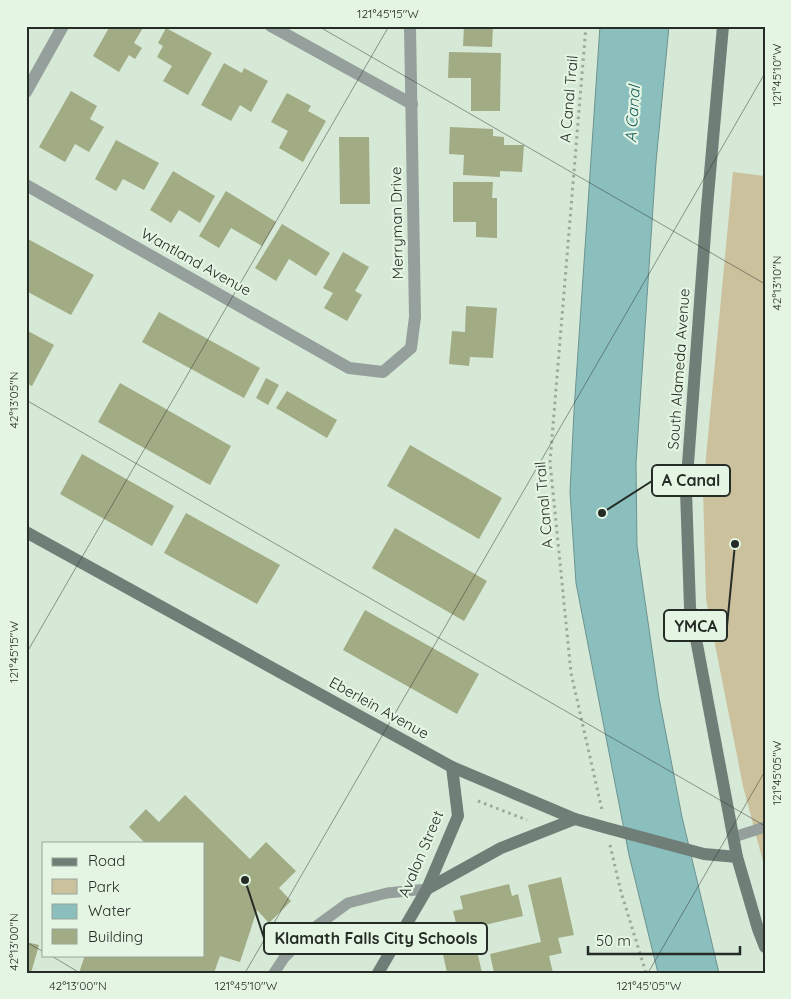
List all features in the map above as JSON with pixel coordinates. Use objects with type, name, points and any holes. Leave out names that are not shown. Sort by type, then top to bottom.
[{"type":"street","points":[[26,92],[63,26]]},
{"type":"street","points":[[271,26],[412,104]]},
{"type":"street","name":"Merryman Drive","points":[[349,368],[383,372],[410,348],[415,317],[410,26]]},
{"type":"street","name":"South Alameda Avenue","points":[[723,26],[707,207],[686,491],[690,607],[737,857],[765,947]]},
{"type":"street","name":"Wantland Avenue","points":[[26,185],[349,368]]},
{"type":"street","name":"Eberlein Avenue","points":[[26,532],[452,767],[575,819],[704,854],[737,857]]},
{"type":"street","name":"Avalon Street","points":[[378,973],[427,889],[458,816],[452,767]]},
{"type":"street","points":[[427,889],[501,848],[575,819]]},
{"type":"lane","points":[[734,837],[765,827]]},
{"type":"lane","points":[[274,973],[284,958],[311,930],[348,903],[387,893],[427,889]]},
{"type":"path","name":"A Canal Trail","points":[[586,26],[550,462],[571,673],[621,892],[646,973]]},
{"type":"path","points":[[478,801],[528,820]]},
{"type":"green space","points":[[733,172],[765,176],[765,869],[743,786],[706,599],[703,489]]},
{"type":"water","points":[[600,26],[669,26],[656,162],[636,463],[637,546],[659,698],[682,817],[719,973],[658,973],[629,855],[576,583],[570,492]]},
{"type":"building","points":[[110,26],[144,26],[134,43],[142,48],[135,59],[129,55],[119,72],[93,56]]},
{"type":"building","points":[[464,26],[493,26],[492,47],[463,46]]},
{"type":"building","points":[[166,28],[212,53],[188,95],[163,81],[172,66],[157,57],[163,46],[158,43]]},
{"type":"building","points":[[449,52],[501,53],[500,111],[471,111],[471,78],[448,78]]},
{"type":"building","points":[[224,63],[242,73],[244,68],[268,81],[251,112],[240,105],[231,121],[201,105]]},
{"type":"building","points":[[71,91],[97,106],[90,119],[104,127],[89,152],[75,144],[65,162],[39,147]]},
{"type":"building","points":[[287,93],[311,106],[308,111],[326,121],[303,162],[279,148],[288,131],[271,122]]},
{"type":"building","points":[[450,127],[493,129],[493,136],[504,137],[504,145],[524,145],[522,172],[500,171],[500,177],[463,175],[464,155],[449,154]]},
{"type":"building","points":[[339,137],[369,137],[370,204],[340,204]]},
{"type":"building","points":[[116,140],[159,163],[144,190],[123,179],[116,191],[95,179]]},
{"type":"building","points":[[173,171],[215,196],[200,223],[179,210],[171,223],[150,210]]},
{"type":"building","points":[[453,182],[493,182],[492,198],[497,198],[497,238],[476,237],[476,222],[453,222]]},
{"type":"building","points":[[226,191],[276,222],[262,246],[231,228],[219,248],[199,236]]},
{"type":"building","points":[[282,224],[330,253],[316,276],[289,259],[276,281],[255,268]]},
{"type":"building","points":[[26,238],[94,275],[71,315],[26,291]]},
{"type":"building","points":[[343,252],[369,267],[355,291],[362,295],[347,321],[324,308],[333,293],[323,288]]},
{"type":"building","points":[[466,306],[497,308],[493,358],[470,357],[469,366],[449,364],[452,331],[465,332]]},
{"type":"building","points":[[159,312],[260,368],[244,398],[142,342]]},
{"type":"building","points":[[26,330],[54,345],[32,386],[26,383]]},
{"type":"building","points":[[266,378],[279,385],[268,405],[256,398]]},
{"type":"building","points":[[120,383],[231,446],[210,485],[98,422]]},
{"type":"building","points":[[287,391],[337,420],[327,438],[276,408]]},
{"type":"building","points":[[410,445],[502,498],[479,539],[387,486]]},
{"type":"building","points":[[82,454],[174,506],[152,546],[60,494]]},
{"type":"building","points":[[186,513],[280,565],[257,604],[164,553]]},
{"type":"building","points":[[395,528],[487,581],[464,621],[372,568]]},
{"type":"building","points":[[365,610],[479,674],[457,714],[343,650]]},
{"type":"building","points":[[185,795],[250,859],[266,842],[296,871],[279,888],[291,901],[269,923],[257,910],[240,962],[220,956],[214,973],[79,973],[85,956],[205,956],[205,842],[144,842],[129,827],[146,809],[159,822]]},
{"type":"building","points":[[561,877],[574,935],[558,938],[562,953],[549,956],[553,973],[494,973],[490,954],[541,942],[528,885]]},
{"type":"building","points":[[509,884],[512,896],[518,894],[523,916],[472,928],[482,973],[447,973],[439,935],[458,931],[453,911],[463,909],[460,896]]},
{"type":"building","points":[[26,942],[39,945],[31,973],[26,973]]},
{"type":"place","name":"A Canal","points":[[602,513]]},
{"type":"place","name":"YMCA","points":[[735,544]]},
{"type":"place","name":"Klamath Falls City Schools","points":[[245,880]]}]
